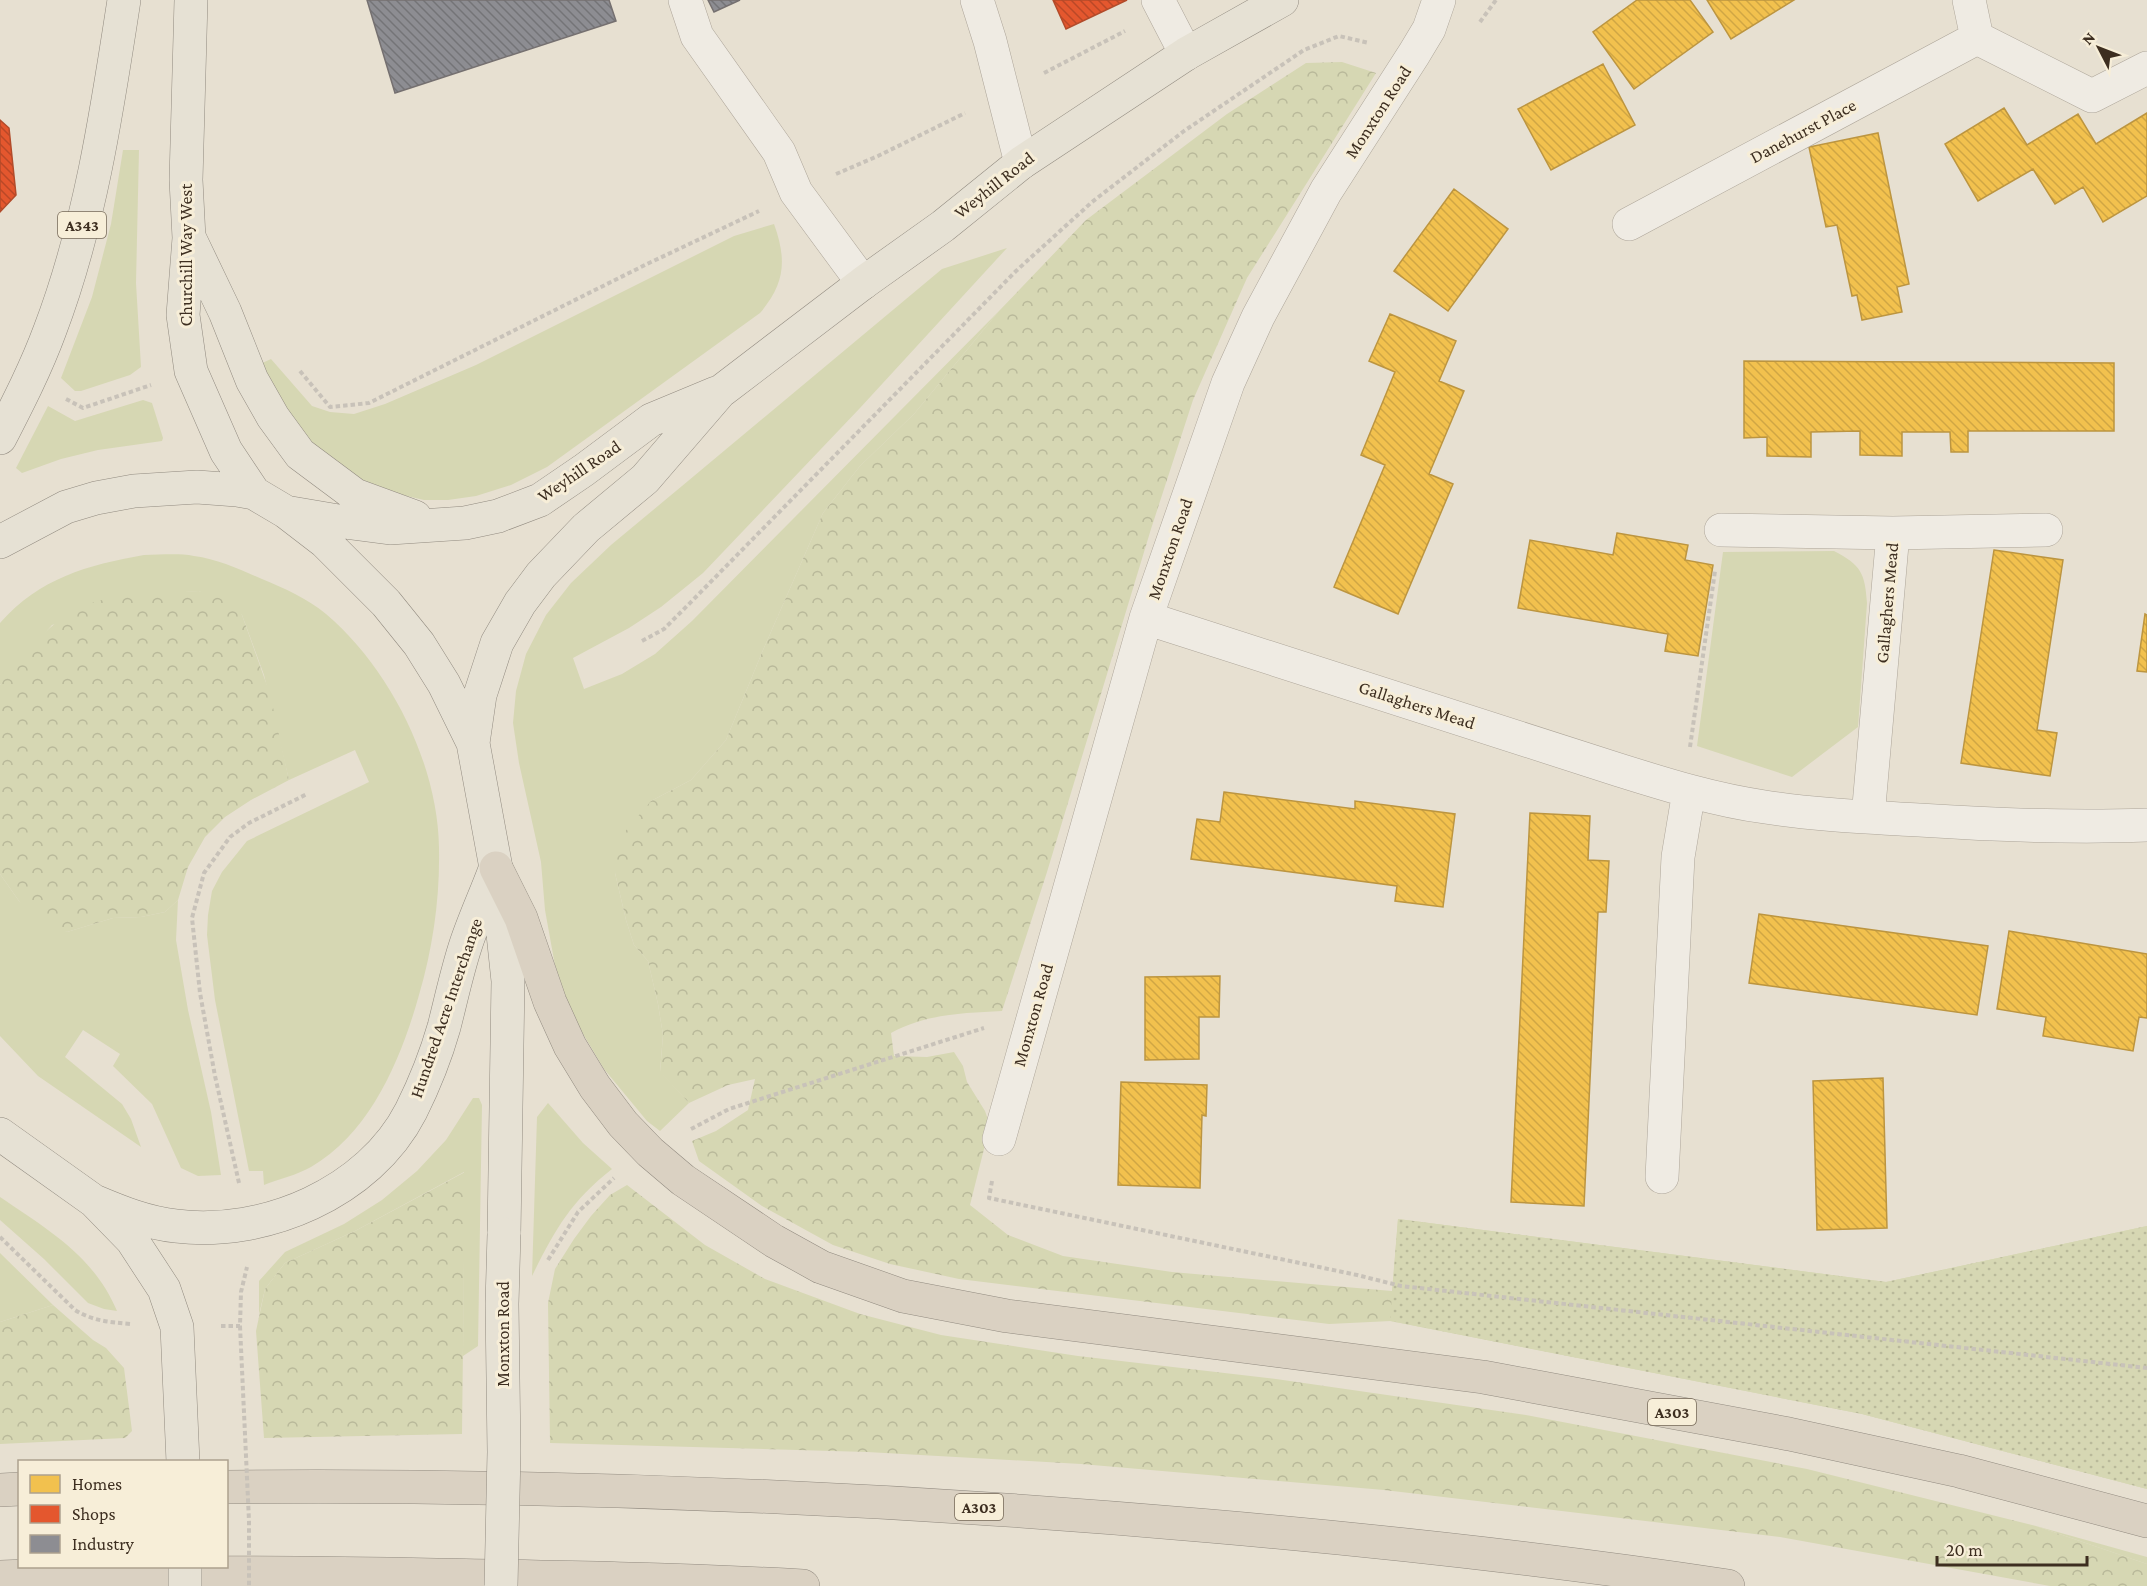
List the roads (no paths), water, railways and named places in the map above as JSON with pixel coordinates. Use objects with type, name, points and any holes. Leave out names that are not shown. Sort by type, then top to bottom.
[{"type":"highway","name":"A303","points":[[496,868],[521,918],[550,1002],[570,1046],[595,1087],[623,1124],[650,1152],[683,1180],[774,1241],[821,1267],[903,1296],[1006,1316],[1460,1374],[1790,1434],[1959,1471],[2147,1521]]},
{"type":"highway","name":"A303","points":[[228,1487],[354,1486],[608,1490],[822,1498],[1056,1512],[1298,1533],[1479,1552],[1728,1586]]},
{"type":"highway","points":[[0,1490],[18,1490]]},
{"type":"highway","points":[[0,1577],[85,1574],[358,1574],[598,1577],[803,1586]]},
{"type":"main road","name":"A343","points":[[0,438],[30,379],[50,330],[85,212],[124,0]]},
{"type":"main road","name":"Churchill Way West","points":[[191,0],[186,180],[189,238],[183,315],[191,370],[226,451],[254,493]]},
{"type":"main road","name":"Weyhill Road","points":[[473,742],[480,695],[497,643],[520,603],[542,575],[586,528],[645,479],[720,392],[863,283],[943,226],[1021,163],[1186,54],[1282,0]]},
{"type":"main road","points":[[189,238],[225,312],[252,380],[273,417],[300,454],[326,476],[355,495],[398,512],[438,524]]},
{"type":"main road","name":"Weyhill Road","points":[[286,512],[390,528],[465,523],[498,516],[540,500],[651,420],[720,392]]},
{"type":"main road","name":"Hundred Acre Interchange","points":[[0,542],[66,507],[134,491],[197,487],[237,490],[254,493],[286,512],[325,542],[386,603],[419,644],[444,684],[473,742],[496,868],[508,981],[506,1082]]},
{"type":"main road","name":"Hundred Acre Interchange","points":[[94,1201],[133,1216],[175,1226],[212,1228],[249,1223],[313,1203],[367,1167],[387,1145],[410,1113],[428,1072],[443,1030],[466,945],[496,868]]},
{"type":"main road","name":"Monxton Road","points":[[501,1586],[506,1082]]},
{"type":"main road","name":"Hundred Acre Interchange","points":[[0,1134],[94,1201],[132,1240],[164,1289],[177,1327],[183,1460]]},
{"type":"main road","points":[[185,1568],[185,1586]]},
{"type":"street","points":[[685,0],[697,36],[779,152],[796,192],[863,283]]},
{"type":"street","points":[[977,0],[1004,93],[1021,163]]},
{"type":"street","name":"Monxton Road","points":[[999,1138],[1146,618],[1228,383],[1258,317],[1326,191],[1430,29],[1439,0]]},
{"type":"street","points":[[1969,0],[1977,38],[2091,96],[2147,68]]},
{"type":"street","points":[[1160,6],[1186,54]]},
{"type":"street","name":"Danehurst Place","points":[[1629,224],[1977,38]]},
{"type":"street","name":"Gallaghers Mead","points":[[1721,530],[1893,533],[2046,530]]},
{"type":"street","name":"Gallaghers Mead","points":[[1868,817],[1893,533]]},
{"type":"street","name":"Gallaghers Mead","points":[[1146,618],[1686,790],[1764,807],[1992,825],[2097,827],[2147,825]]},
{"type":"street","points":[[1662,1177],[1678,857],[1686,790]]}]
